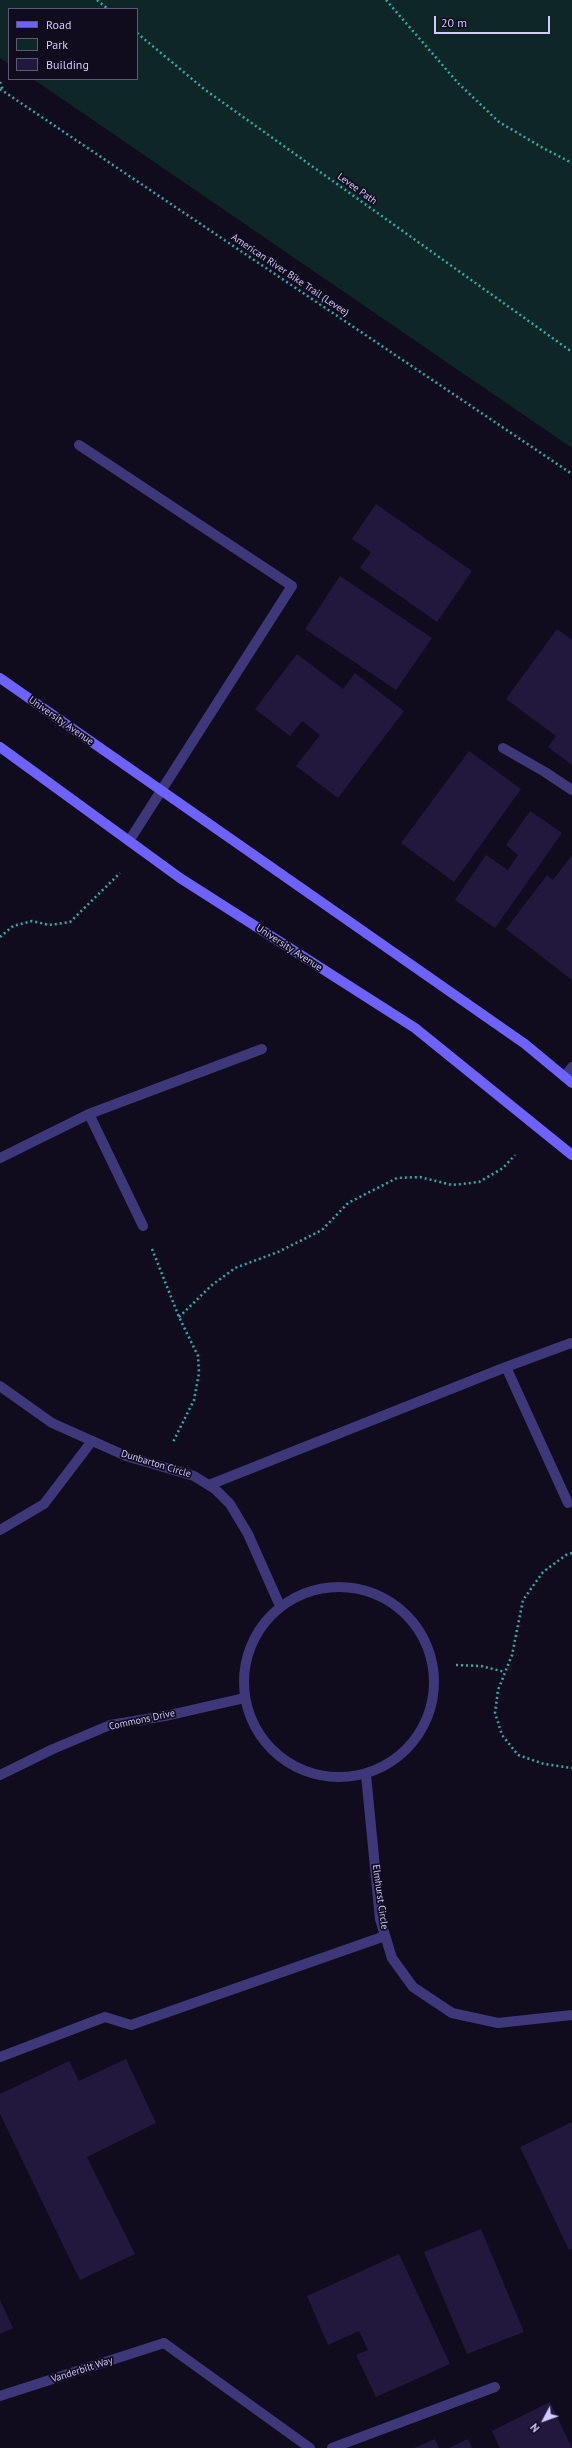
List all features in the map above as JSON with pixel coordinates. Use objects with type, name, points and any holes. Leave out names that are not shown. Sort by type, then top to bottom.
[{"type":"street","points":[[79,445],[292,586],[162,791],[128,841]]},
{"type":"street","name":"University Avenue","points":[[0,678],[162,791],[199,819],[524,1044],[568,1079]]},
{"type":"street","name":"University Avenue","points":[[0,747],[180,878],[415,1028],[572,1155]]},
{"type":"street","points":[[503,748],[545,772],[572,790]]},
{"type":"street","points":[[0,1158],[90,1114],[262,1049]]},
{"type":"street","points":[[568,1079],[572,1068]]},
{"type":"street","points":[[90,1114],[143,1226]]},
{"type":"street","points":[[209,1485],[506,1367],[571,1343]]},
{"type":"street","points":[[506,1367],[568,1503]]},
{"type":"street","name":"Dunbarton Circle","points":[[0,1386],[52,1423],[126,1456],[194,1476],[209,1485],[230,1504],[244,1528],[280,1606]]},
{"type":"street","points":[[0,1530],[44,1504],[92,1441]]},
{"type":"street","points":[[343,1586],[376,1594],[405,1612],[425,1639],[435,1671],[433,1705],[420,1736],[397,1760],[366,1775],[326,1778],[288,1764],[259,1736],[244,1698],[243,1672],[250,1647],[262,1624],[280,1606],[310,1590],[343,1586]]},
{"type":"street","name":"Commons Drive","points":[[0,1775],[53,1749],[110,1726],[165,1716],[244,1698]]},
{"type":"street","name":"Elmhurst Circle","points":[[366,1775],[380,1919],[392,1958],[413,1987],[452,2013],[498,2023],[572,2015]]},
{"type":"street","points":[[0,2057],[105,2017],[131,2025],[385,1936]]},
{"type":"street","name":"Vanderbilt Way","points":[[0,2396],[164,2343],[310,2448]]},
{"type":"street","points":[[332,2448],[495,2387]]},
{"type":"path","points":[[97,0],[107,8]]},
{"type":"path","points":[[386,0],[458,83],[499,122],[572,163]]},
{"type":"path","name":"Levee Path","points":[[138,34],[204,89],[572,352]]},
{"type":"path","points":[[0,82],[4,92]]},
{"type":"path","name":"American River Bike Trail (Levee)","points":[[0,89],[572,474]]},
{"type":"path","points":[[0,937],[13,926],[32,921],[50,925],[70,922],[120,873]]},
{"type":"path","points":[[179,1316],[212,1285],[235,1268],[278,1252],[322,1230],[348,1202],[397,1178],[420,1177],[452,1185],[479,1182],[504,1168],[515,1155]]},
{"type":"path","points":[[143,1226],[179,1316],[198,1356],[200,1373],[194,1400],[160,1466]]},
{"type":"path","points":[[572,1553],[566,1555],[543,1572],[523,1600],[517,1634],[498,1690],[495,1713],[502,1735],[518,1755],[544,1764],[572,1768]]},
{"type":"path","points":[[456,1665],[481,1666],[505,1672]]},
{"type":"green space","points":[[0,0],[572,0],[572,448],[34,80],[138,80],[138,8],[8,8],[8,63],[0,58]]},
{"type":"building","points":[[376,504],[472,571],[437,622],[360,568],[371,552],[352,539]]},
{"type":"building","points":[[340,576],[432,638],[396,690],[305,629]]},
{"type":"building","points":[[557,629],[572,640],[572,765],[548,747],[556,736],[506,699]]},
{"type":"building","points":[[297,654],[343,689],[355,673],[404,711],[338,798],[296,766],[320,735],[302,721],[290,736],[255,709]]},
{"type":"building","points":[[469,751],[521,789],[454,882],[401,843]]},
{"type":"building","points":[[530,811],[562,833],[495,928],[455,900],[486,855],[508,870],[518,855],[506,845]]},
{"type":"building","points":[[572,855],[572,980],[506,929],[547,875],[553,880]]},
{"type":"building","points":[[126,2059],[156,2123],[87,2157],[135,2254],[80,2280],[0,2114],[0,2094],[69,2061],[79,2081]]},
{"type":"building","points":[[572,2122],[572,2249],[569,2250],[520,2147]]},
{"type":"building","points":[[481,2229],[524,2332],[467,2354],[424,2252]]},
{"type":"building","points":[[399,2254],[450,2364],[376,2397],[356,2355],[368,2350],[359,2331],[328,2345],[307,2296]]},
{"type":"building","points":[[0,2300],[13,2328],[0,2334]]},
{"type":"building","points":[[550,2402],[572,2448],[500,2448],[492,2431]]},
{"type":"building","points":[[435,2439],[439,2448],[414,2448]]},
{"type":"building","points":[[468,2439],[472,2448],[449,2448]]}]
